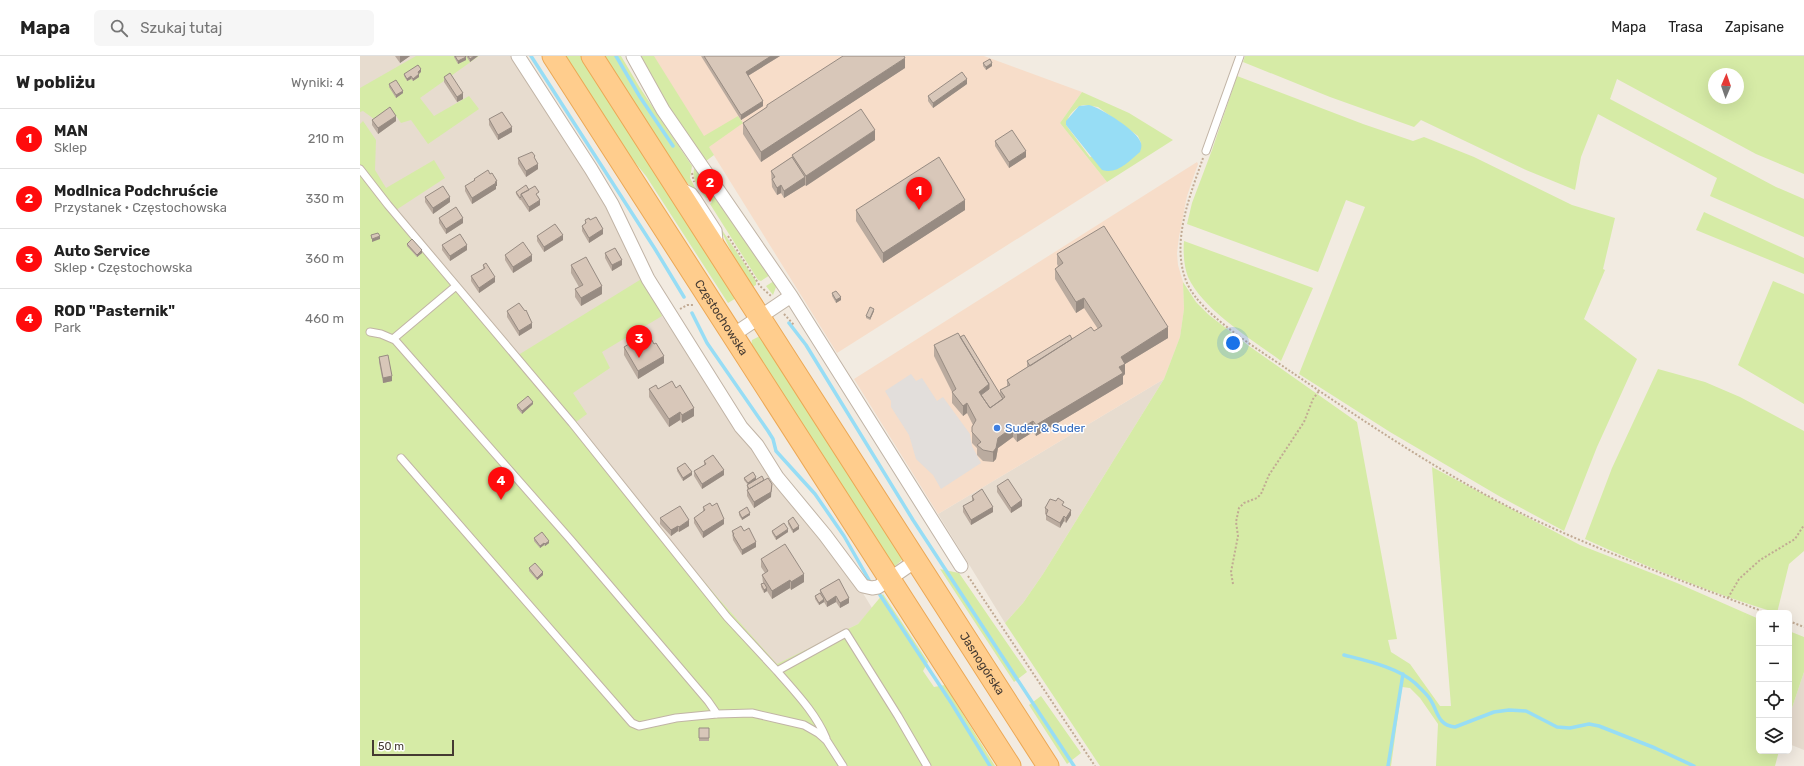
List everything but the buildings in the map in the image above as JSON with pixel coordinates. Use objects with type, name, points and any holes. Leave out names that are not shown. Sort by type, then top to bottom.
[{"type":"main road","name":"Częstochowska","points":[[553,56],[890,579]]},
{"type":"main road","points":[[592,56],[917,560]]},
{"type":"main road","name":"Jasnogórska","points":[[917,560],[1048,766]]},
{"type":"main road","points":[[890,579],[1010,766]]},
{"type":"street","points":[[518,56],[591,169],[612,204],[648,279],[747,436],[757,445],[777,477],[825,534],[863,586],[872,588],[878,587],[917,560]]},
{"type":"street","points":[[633,56],[663,110],[791,296],[961,566]]},
{"type":"street","points":[[733,335],[761,318],[791,296]]},
{"type":"lane","points":[[1206,151],[1240,56]]},
{"type":"lane","points":[[360,168],[388,205],[572,423],[727,617],[778,671],[809,708],[821,726],[827,740],[843,766]]},
{"type":"lane","points":[[393,339],[456,286]]},
{"type":"lane","points":[[370,332],[381,334],[393,339],[437,387],[575,545],[708,701],[717,714]]},
{"type":"lane","points":[[401,458],[632,723],[639,726],[676,718],[752,712],[804,725],[827,740]]},
{"type":"lane","points":[[778,671],[846,633],[898,716],[927,766]]},
{"type":"path","points":[[1206,151],[1189,200],[1181,238],[1180,256],[1183,272],[1188,285],[1198,300],[1223,322],[1246,341],[1319,391],[1465,482],[1544,524],[1643,566],[1759,610]]},
{"type":"path","points":[[1233,584],[1232,572],[1238,536],[1236,522],[1239,508],[1244,503],[1257,498],[1261,494],[1269,475],[1304,422],[1313,399],[1319,391]]},
{"type":"path","points":[[1728,598],[1739,579],[1760,560],[1795,539],[1804,525]]},
{"type":"path","points":[[961,566],[1095,766]]},
{"type":"path","points":[[1792,622],[1804,627]]},
{"type":"shaded area","points":[[360,56],[513,56],[583,163],[662,316],[774,481],[847,567],[872,608],[858,624],[777,665],[719,599],[360,174]]},
{"type":"shaded area","points":[[652,56],[984,56],[1082,92],[1060,123],[1107,182],[837,353]]},
{"type":"shaded area","points":[[1197,162],[1198,164],[1187,196],[1177,253],[1178,265],[1183,282],[1184,309],[1180,337],[1164,379],[938,514],[854,379]]},
{"type":"shaded area","points":[[911,374],[916,381],[922,378],[937,401],[943,397],[970,434],[972,446],[981,463],[941,489],[933,475],[916,459],[909,435],[891,407],[891,401],[885,391]]},
{"type":"shaded area","points":[[1164,379],[1043,574],[1023,603],[1005,623],[938,514]]},
{"type":"shaded area","points":[[1804,672],[1804,750],[1792,745],[1792,708]]},
{"type":"green space","points":[[416,56],[479,56],[420,98],[434,116],[469,96],[479,109],[428,144],[411,120],[401,123],[391,109],[374,119],[363,111],[360,112],[360,88]]},
{"type":"green space","points":[[563,56],[583,56],[738,297],[728,303],[646,176],[619,143]]},
{"type":"green space","points":[[605,56],[621,56],[640,88],[692,166],[690,178],[698,193],[681,177]]},
{"type":"green space","points":[[638,56],[654,56],[704,136],[738,116],[743,123],[709,147],[714,155],[706,161],[668,106]]},
{"type":"green space","points":[[1245,56],[1804,56],[1804,174],[1756,154],[1617,79],[1610,99],[1776,187],[1804,199],[1804,237],[1710,196],[1717,178],[1598,114],[1581,157],[1575,190],[1526,170],[1421,120],[1414,127],[1330,97],[1243,62]]},
{"type":"green space","points":[[1237,76],[1363,124],[1413,141],[1424,137],[1474,157],[1572,205],[1615,218],[1603,269],[1605,270],[1584,319],[1637,359],[1597,447],[1564,531],[1499,496],[1390,432],[1299,374],[1365,207],[1346,200],[1318,272],[1187,224],[1192,203]]},
{"type":"green space","points":[[1082,92],[1129,113],[1173,140],[1107,182],[1060,123]],"holes":[[[1084,105],[1098,107],[1138,136],[1141,143],[1090,157],[1066,125],[1070,115],[1078,107]]]},
{"type":"green space","points":[[363,121],[376,140],[375,170],[386,188],[434,160],[445,178],[393,212],[515,357],[643,278],[662,316],[602,352],[610,368],[573,393],[587,414],[572,425],[719,599],[777,664],[858,624],[883,594],[928,662],[923,671],[934,687],[945,685],[995,766],[360,766],[360,124]]},
{"type":"green space","points":[[695,166],[704,183],[770,275],[761,281],[758,280],[710,204],[712,202],[709,197],[706,198],[698,187],[694,179]]},
{"type":"green space","points":[[1704,212],[1804,258],[1804,274],[1696,230]]},
{"type":"green space","points":[[718,224],[756,281],[756,285],[749,289]]},
{"type":"green space","points":[[1184,241],[1313,288],[1281,361],[1230,324],[1205,301],[1195,289],[1188,277],[1186,269]]},
{"type":"green space","points":[[774,281],[776,287],[773,295],[766,286]]},
{"type":"green space","points":[[1773,281],[1804,294],[1804,404],[1738,365]]},
{"type":"green space","points":[[1183,282],[1196,302],[1209,315],[1249,346],[1357,422],[1397,639],[1388,640],[1391,652],[1410,664],[1440,706],[1451,706],[1432,467],[1580,545],[1677,583],[1756,618],[1756,754],[1778,754],[1775,766],[1436,766],[1438,724],[1420,698],[1410,688],[1402,687],[1391,766],[1100,766],[1005,623],[1023,603],[1043,574],[1164,379],[1180,337],[1184,309]]},
{"type":"green space","points":[[760,336],[904,558],[893,568],[751,346],[752,340]]},
{"type":"green space","points":[[1658,369],[1705,382],[1740,397],[1804,431],[1804,551],[1789,564],[1778,610],[1768,610],[1728,597],[1632,560],[1585,539],[1612,468]]},
{"type":"green space","points":[[940,569],[959,573],[1027,672],[1014,682]]},
{"type":"green space","points":[[1792,632],[1804,637],[1804,672],[1792,708]]},
{"type":"green space","points":[[1041,696],[1081,753],[1067,764],[1029,705]]},
{"type":"water","points":[[1089,105],[1095,107],[1126,126],[1133,132],[1141,143],[1140,152],[1118,169],[1113,171],[1102,170],[1066,125],[1066,121],[1079,106]]},
{"type":"waterway","points":[[531,56],[655,249],[684,297]]},
{"type":"waterway","points":[[616,56],[640,97],[673,146]]},
{"type":"waterway","points":[[692,313],[707,343],[773,439],[776,451],[815,494],[844,536],[869,580]]},
{"type":"waterway","points":[[789,323],[806,345],[913,520],[1074,766]]},
{"type":"waterway","points":[[880,595],[952,704],[990,766]]},
{"type":"waterway","points":[[1344,655],[1381,665],[1408,677],[1427,695],[1441,720],[1449,726],[1455,727],[1494,712],[1509,710],[1526,711],[1557,727],[1570,728],[1589,724],[1599,726],[1655,748],[1694,766]]},
{"type":"waterway","points":[[1388,766],[1403,674]]},
{"type":"place","name":"Modlnica Podchruście","points":[[710,202]]},
{"type":"place","name":"MAN","points":[[919,210]]},
{"type":"place","name":"Auto Service","points":[[639,358]]},
{"type":"place","name":"Suder & Suder","points":[[997,428]]},
{"type":"place","name":"ROD \"Pasternik\"","points":[[501,500]]}]
